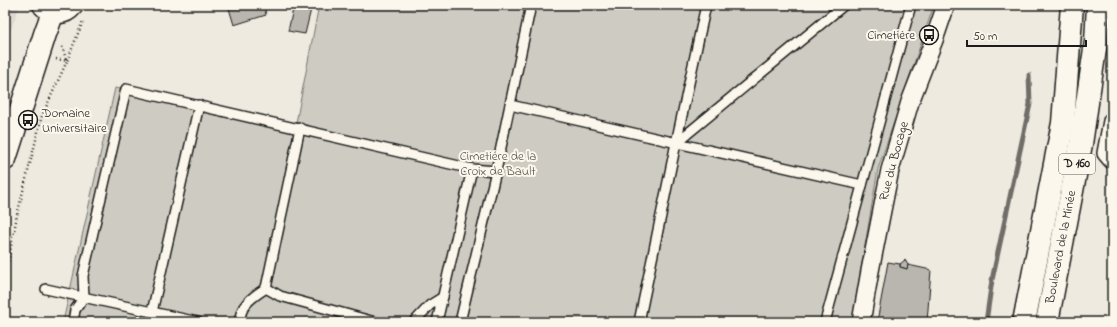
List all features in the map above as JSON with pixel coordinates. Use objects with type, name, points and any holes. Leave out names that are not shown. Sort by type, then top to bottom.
[{"type":"main road","name":"Boulevard de la Minée","points":[[1024,322],[1063,123],[1072,5]]},
{"type":"main road","name":"Boulevard de la Minée","points":[[1047,322],[1081,144],[1096,42],[1098,5]]},
{"type":"main road","points":[[5,159],[45,34],[63,10]]},
{"type":"street","name":"Rue du Bocage","points":[[862,322],[870,271],[890,170],[910,102],[946,5]]},
{"type":"street","points":[[1112,121],[1106,152],[1112,160]]},
{"type":"lane","points":[[460,322],[496,171],[531,5]]},
{"type":"lane","points":[[639,322],[706,5]]},
{"type":"lane","points":[[676,143],[844,5]]},
{"type":"lane","points":[[825,322],[911,5]]},
{"type":"lane","points":[[73,322],[75,310],[84,297],[83,276],[126,89],[472,169],[496,171]]},
{"type":"lane","points":[[152,312],[199,105]]},
{"type":"lane","points":[[510,105],[862,184]]},
{"type":"lane","points":[[240,322],[246,302],[266,288],[300,128]]},
{"type":"lane","points":[[437,322],[472,169]]},
{"type":"lane","points":[[266,288],[280,296],[375,322]]},
{"type":"lane","points":[[46,290],[198,322]]},
{"type":"lane","points":[[414,322],[430,305],[443,297]]},
{"type":"path","points":[[5,277],[18,211],[42,116],[67,61],[63,10]]},
{"type":"path","points":[[45,34],[60,40],[67,61]]},
{"type":"path","points":[[39,55],[67,61]]},
{"type":"shaded area","points":[[5,5],[20,5],[9,35],[5,55]]},
{"type":"green space","name":"Cimetière de la Croix de Bault","points":[[319,5],[934,5],[878,169],[852,322],[63,322],[115,88],[296,123]]},
{"type":"building","points":[[228,5],[264,5],[266,15],[234,25]]},
{"type":"building","points":[[294,5],[312,5],[305,34],[288,31]]},
{"type":"building","points":[[905,260],[908,265],[907,269],[900,267],[900,264]]},
{"type":"building","points":[[888,262],[900,264],[900,267],[907,269],[908,265],[931,270],[927,322],[877,322]]},
{"type":"waterway","points":[[986,322],[992,280],[1030,104],[1029,75]]},
{"type":"place","name":"Cimetière","points":[[929,35]]},
{"type":"place","name":"Domaine Universitaire","points":[[28,120]]}]
